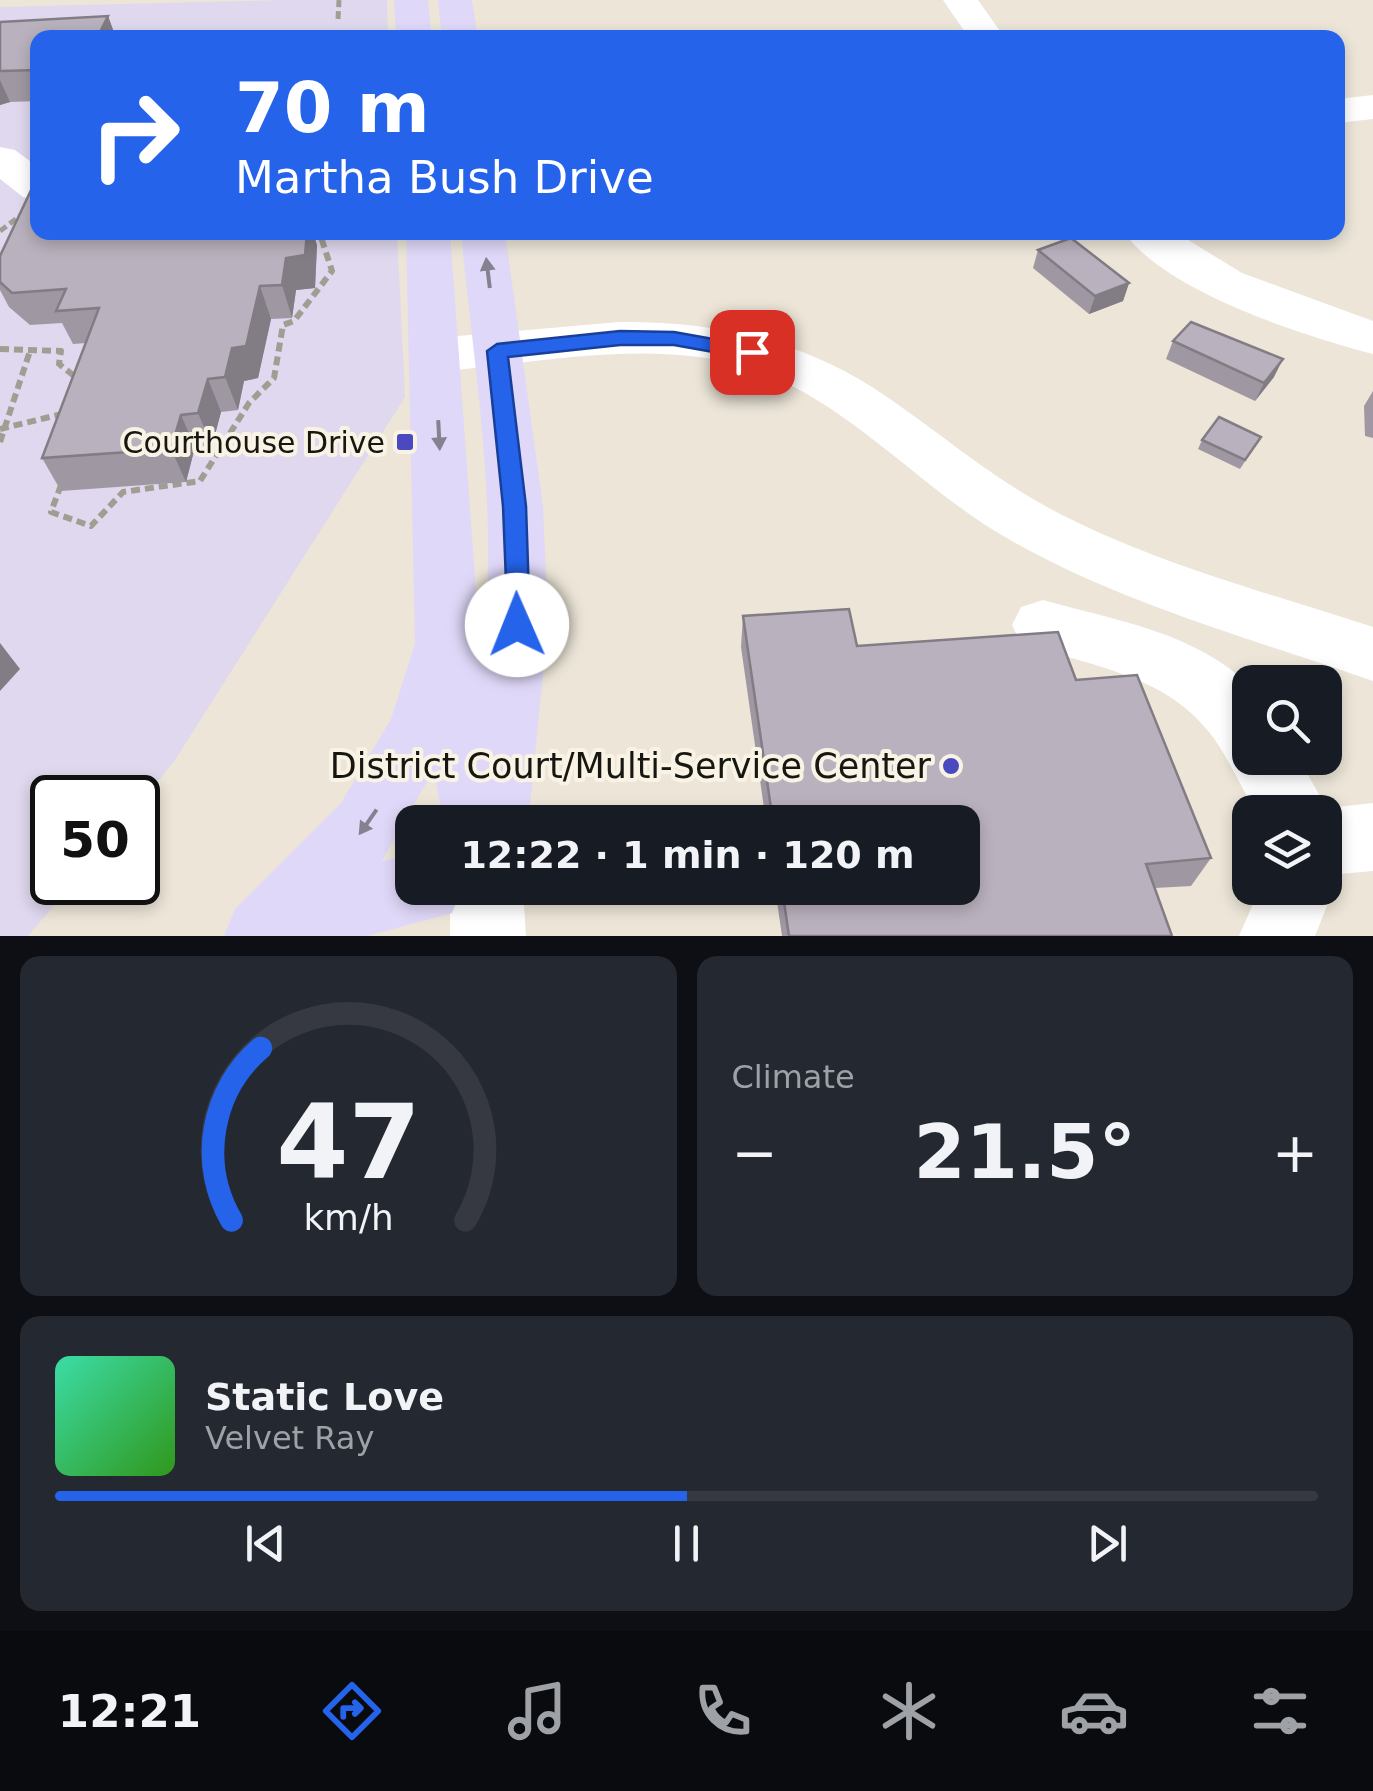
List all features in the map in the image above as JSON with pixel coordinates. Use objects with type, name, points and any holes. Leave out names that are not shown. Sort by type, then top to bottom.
[{"type":"main road","points":[[412,0],[414,30]]},
{"type":"main road","points":[[455,0],[459,30]]},
{"type":"main road","points":[[428,240],[445,638],[475,805]]},
{"type":"main road","points":[[484,240],[515,506],[517,625],[496,805]]},
{"type":"main road","points":[[262,936],[366,827],[399,774],[422,727],[445,638]]},
{"type":"main road","points":[[286,936],[356,902],[395,894]]},
{"type":"street","points":[[960,0],[981,30]]},
{"type":"street","points":[[1345,110],[1373,107]]},
{"type":"street","points":[[0,159],[30,182]]},
{"type":"street","points":[[0,211],[30,193]]},
{"type":"street","points":[[1157,240],[1196,268],[1250,294],[1373,338]]},
{"type":"street","points":[[435,355],[620,338],[729,346],[774,359],[846,392],[887,419],[960,482],[1070,546],[1373,654]]},
{"type":"street","points":[[1043,626],[1184,670],[1212,686],[1232,706]]},
{"type":"street","points":[[1342,840],[1373,837]]},
{"type":"street","points":[[488,905],[488,936]]},
{"type":"street","points":[[1277,936],[1290,905]]},
{"type":"path","points":[[338,19],[339,0]]},
{"type":"path","points":[[62,481],[51,512],[90,526],[124,492],[187,485],[206,476],[226,436],[248,411],[249,403],[274,378],[283,325],[294,320],[303,300],[327,284],[332,271],[321,240]]},
{"type":"path","points":[[0,349],[61,350],[59,364],[83,383]]},
{"type":"path","points":[[0,442],[30,351]]},
{"type":"path","points":[[3,429],[50,420],[72,409]]},
{"type":"path","points":[[50,420],[55,433]]},
{"type":"shaded area","points":[[387,0],[388,30],[30,30],[30,240],[397,240],[405,397],[160,779],[160,775],[30,775],[30,905],[54,905],[28,936],[0,936],[0,7]]},
{"type":"building","points":[[108,16],[101,30],[30,30],[30,70],[0,71],[0,22]]},
{"type":"building","points":[[30,192],[30,240],[306,240],[305,255],[286,258],[282,285],[260,286],[246,346],[232,348],[225,377],[208,379],[198,413],[181,415],[171,449],[42,458],[99,308],[56,311],[66,289],[12,293],[0,282],[0,256]]},
{"type":"building","points":[[1074,240],[1129,283],[1095,296],[1038,250]]},
{"type":"building","points":[[1191,322],[1283,359],[1264,383],[1173,341]]},
{"type":"building","points":[[1219,417],[1261,437],[1245,460],[1202,440]]},
{"type":"building","name":"District Court/Multi-Service Center","points":[[849,609],[857,646],[1058,632],[1076,680],[1137,675],[1211,858],[1146,864],[1172,936],[789,936],[784,905],[980,905],[980,805],[771,805],[743,616]]},
{"type":"place","name":"Courthouse Drive","points":[[405,442]]},
{"type":"place","name":"District Court/Multi-Service Center","points":[[951,766]]},
{"type":"route","points":[[517,625],[515,506],[497,351],[620,338],[674,339],[752,352]]}]
